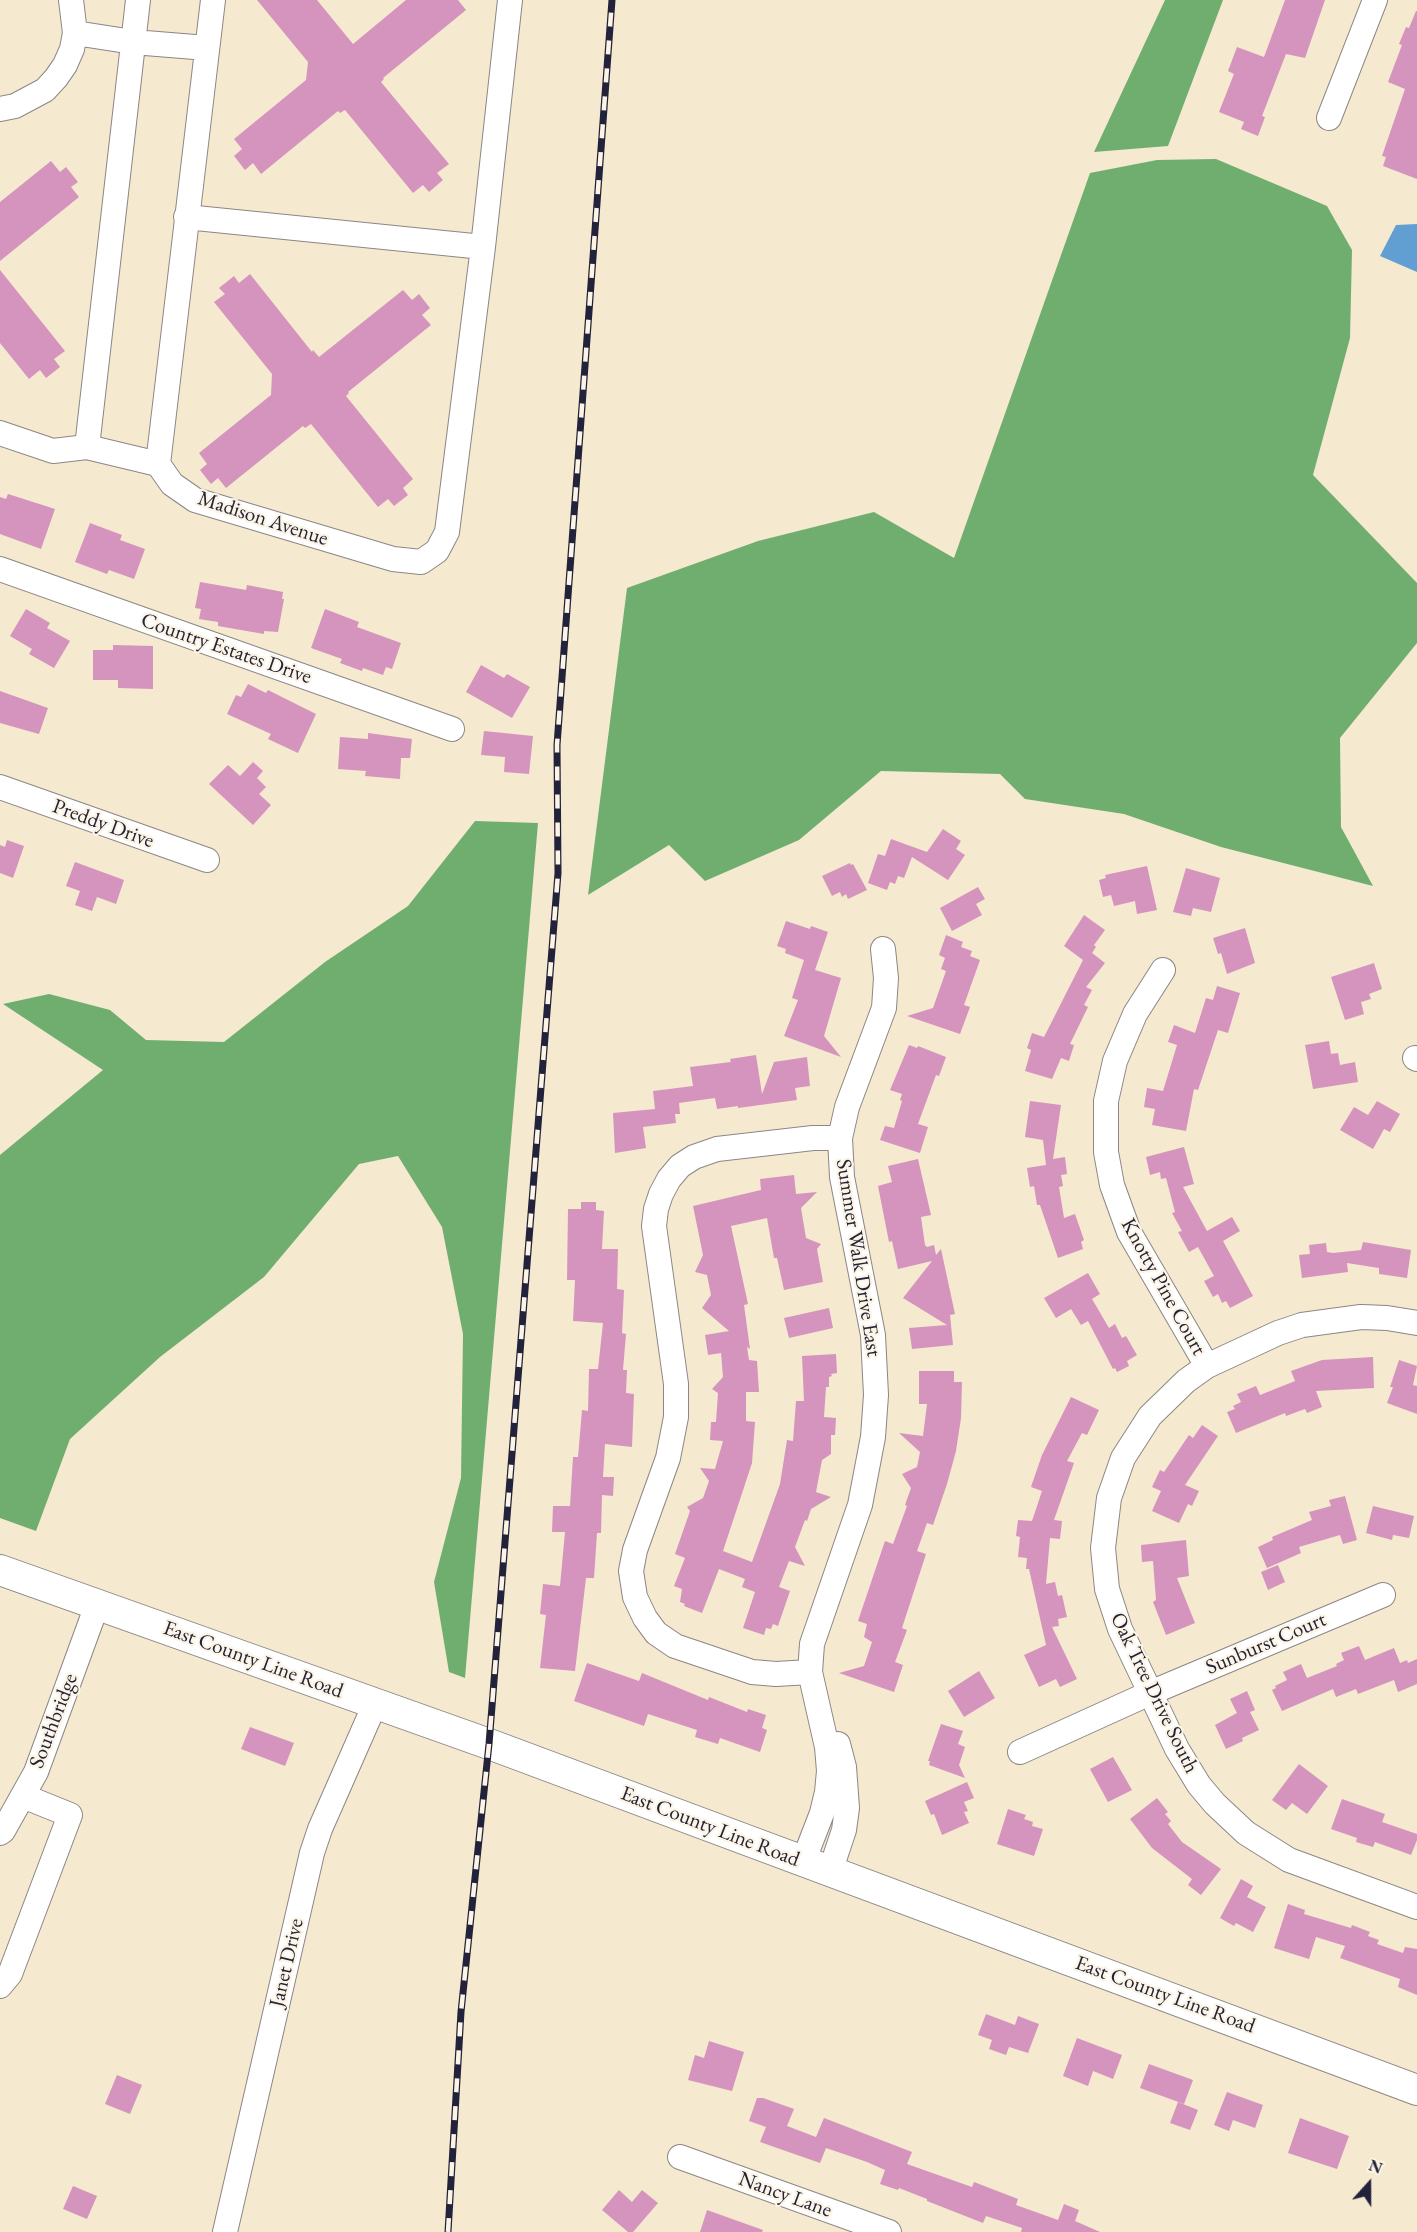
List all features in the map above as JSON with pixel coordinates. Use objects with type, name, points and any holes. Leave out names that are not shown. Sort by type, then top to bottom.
[{"type":"main road","name":"East County Line Road","points":[[0,1570],[500,1748],[1417,2090]]},
{"type":"street","points":[[0,109],[31,99],[50,84],[65,65],[72,49],[75,33],[71,0]]},
{"type":"street","points":[[87,447],[138,0]]},
{"type":"street","points":[[0,433],[53,451],[87,447],[158,464],[213,0]]},
{"type":"street","points":[[186,217],[483,247],[510,0]]},
{"type":"street","points":[[1329,118],[1375,0]]},
{"type":"street","points":[[75,33],[133,42],[207,48]]},
{"type":"street","name":"Madison Avenue","points":[[158,464],[172,484],[195,500],[393,559],[421,562],[437,551],[447,532],[483,247]]},
{"type":"street","name":"Country Estates Drive","points":[[0,569],[452,729]]},
{"type":"street","name":"Preddy Drive","points":[[0,787],[207,860]]},
{"type":"street","name":"Summer Walk Drive East","points":[[817,1867],[829,1771],[827,1747],[810,1672],[811,1653],[814,1634],[865,1487],[875,1420],[876,1395],[873,1335],[842,1177],[840,1138],[847,1107],[884,1008],[886,978],[884,949]]},
{"type":"street","name":"Knotty Pine Court","points":[[1163,970],[1135,1014],[1115,1061],[1106,1101],[1106,1152],[1114,1193],[1129,1232],[1207,1366]]},
{"type":"street","points":[[810,1672],[776,1674],[742,1670],[675,1646],[656,1633],[645,1618],[635,1597],[632,1564],[668,1458],[674,1434],[677,1400],[654,1226],[661,1194],[669,1179],[680,1166],[694,1157],[717,1149],[813,1138],[840,1138]]},
{"type":"street","name":"Oak Tree Drive South","points":[[1417,1323],[1362,1317],[1319,1322],[1278,1333],[1207,1366],[1180,1386],[1140,1430],[1123,1458],[1113,1483],[1104,1531],[1104,1564],[1114,1614],[1177,1749],[1199,1785],[1215,1804],[1246,1833],[1289,1860],[1417,1907]]},
{"type":"street","name":"Sunburst Court","points":[[1020,1752],[1150,1693],[1383,1595]]},
{"type":"street","name":"Southbridge","points":[[0,1833],[36,1772],[97,1605]]},
{"type":"street","name":"Janet Drive","points":[[225,2232],[312,1853],[320,1829],[375,1704]]},
{"type":"street","points":[[0,1986],[10,1974],[70,1815],[23,1796]]},
{"type":"street","name":"Nancy Lane","points":[[680,2157],[889,2232]]},
{"type":"green space","points":[[1165,0],[1223,0],[1168,146],[1094,152]]},
{"type":"green space","points":[[1216,159],[1327,206],[1352,250],[1350,338],[1313,475],[1417,583],[1417,643],[1340,738],[1341,827],[1373,886],[1221,847],[1124,814],[1025,799],[1000,774],[881,771],[799,840],[705,881],[669,845],[588,895],[627,588],[758,541],[874,512],[954,558],[1090,173],[1157,160]]},
{"type":"green space","points":[[475,821],[538,823],[465,1678],[449,1672],[434,1582],[461,1478],[463,1334],[442,1227],[398,1156],[359,1164],[264,1277],[160,1357],[70,1439],[36,1531],[0,1518],[0,1155],[103,1070],[3,1004],[49,994],[110,1010],[146,1040],[224,1042],[325,962],[408,906]]},
{"type":"water","points":[[1417,224],[1417,272],[1380,256],[1396,225]]},
{"type":"building","points":[[257,0],[317,0],[353,44],[406,0],[458,0],[466,10],[381,82],[449,164],[437,173],[443,180],[429,192],[423,185],[413,193],[345,110],[340,113],[338,111],[261,174],[253,163],[245,170],[234,156],[242,149],[234,139],[306,80],[308,62]]},
{"type":"building","points":[[1285,0],[1325,0],[1305,58],[1286,54],[1262,116],[1265,117],[1258,136],[1241,129],[1244,122],[1219,112],[1234,74],[1228,71],[1237,47],[1264,57]]},
{"type":"building","points":[[1416,11],[1417,179],[1383,166],[1386,157],[1382,156],[1405,89],[1388,82],[1402,45],[1399,44]]},
{"type":"building","points":[[51,161],[60,172],[66,167],[78,182],[71,187],[79,197],[0,261],[0,202]]},
{"type":"building","points":[[0,270],[65,351],[54,359],[60,367],[46,378],[40,370],[29,379],[0,343]]},
{"type":"building","points":[[250,274],[312,352],[313,350],[319,357],[403,290],[412,300],[419,294],[430,308],[422,315],[431,325],[346,396],[413,479],[403,488],[408,495],[394,506],[388,499],[378,507],[311,424],[305,428],[303,426],[226,488],[218,478],[211,484],[200,470],[207,464],[199,453],[271,395],[272,374],[214,302],[225,294],[219,288],[234,276],[239,283]]},
{"type":"building","points":[[8,494],[55,509],[41,549],[0,534],[0,497],[6,499]]},
{"type":"building","points":[[90,523],[122,535],[120,540],[145,549],[134,579],[109,570],[107,574],[75,562]]},
{"type":"building","points":[[200,582],[246,590],[247,585],[283,592],[282,599],[284,599],[278,632],[264,631],[264,634],[218,626],[218,622],[199,619],[201,609],[195,608]]},
{"type":"building","points":[[26,609],[50,623],[47,628],[70,641],[54,668],[29,654],[32,649],[10,636]]},
{"type":"building","points":[[325,609],[359,622],[357,627],[401,643],[392,669],[386,667],[383,675],[363,668],[362,671],[340,663],[342,659],[311,648]]},
{"type":"building","points":[[113,645],[153,646],[153,689],[118,688],[118,680],[93,680],[93,650],[113,650]]},
{"type":"building","points":[[481,665],[504,678],[507,674],[530,687],[512,718],[466,692]]},
{"type":"building","points":[[248,684],[266,693],[268,690],[316,714],[298,753],[268,739],[271,734],[227,714],[236,695],[241,697]]},
{"type":"building","points":[[0,691],[48,708],[39,734],[0,723]]},
{"type":"building","points":[[484,731],[533,736],[529,774],[504,772],[505,757],[481,755]]},
{"type":"building","points":[[368,733],[412,739],[410,758],[401,758],[400,779],[365,776],[366,771],[338,769],[340,737],[368,739]]},
{"type":"building","points":[[253,762],[263,771],[257,778],[266,787],[259,794],[271,805],[253,825],[209,784],[228,765],[240,776]]},
{"type":"building","points":[[943,829],[961,841],[956,849],[965,855],[948,880],[912,857],[904,878],[898,876],[895,884],[890,882],[887,890],[868,883],[878,854],[885,856],[891,839],[927,852]]},
{"type":"building","points":[[7,840],[24,846],[13,878],[0,873],[0,845],[5,847]]},
{"type":"building","points":[[75,862],[124,880],[116,904],[97,897],[92,911],[75,905],[80,891],[66,886]]},
{"type":"building","points":[[850,863],[853,864],[867,890],[848,899],[846,894],[842,897],[840,892],[832,896],[822,876]]},
{"type":"building","points":[[1147,866],[1157,910],[1137,914],[1135,901],[1114,906],[1111,895],[1103,897],[1099,880],[1106,878],[1105,875]]},
{"type":"building","points":[[1186,868],[1220,878],[1211,912],[1193,908],[1191,916],[1173,912]]},
{"type":"building","points":[[978,887],[985,899],[976,904],[982,915],[952,931],[940,908]]},
{"type":"building","points":[[1084,915],[1105,930],[1094,945],[1096,947],[1092,953],[1105,963],[1086,987],[1092,990],[1084,1005],[1088,1007],[1070,1044],[1074,1045],[1069,1061],[1061,1058],[1052,1079],[1025,1071],[1031,1050],[1027,1048],[1032,1033],[1044,1037],[1083,960],[1064,946]]},
{"type":"building","points":[[786,921],[828,932],[815,970],[841,978],[824,1036],[841,1057],[784,1036],[798,1000],[792,998],[804,960],[785,953],[786,949],[777,946]]},
{"type":"building","points":[[1245,928],[1255,963],[1227,974],[1221,953],[1218,954],[1213,938]]},
{"type":"building","points":[[946,935],[963,942],[961,947],[972,951],[970,956],[980,960],[964,1005],[970,1007],[960,1034],[907,1016],[933,1008],[946,971],[941,969],[945,958],[939,955]]},
{"type":"building","points":[[1374,963],[1382,989],[1369,994],[1371,999],[1361,1002],[1364,1014],[1345,1020],[1331,977]]},
{"type":"building","points":[[1217,986],[1240,993],[1228,1033],[1218,1030],[1198,1090],[1194,1089],[1186,1131],[1152,1125],[1155,1109],[1144,1107],[1147,1088],[1163,1091],[1177,1045],[1168,1042],[1174,1025],[1195,1033],[1206,998],[1213,1000]]},
{"type":"building","points":[[1329,1041],[1331,1054],[1338,1053],[1340,1065],[1355,1062],[1358,1082],[1313,1089],[1305,1045]]},
{"type":"building","points":[[909,1045],[917,1048],[918,1046],[946,1057],[939,1076],[936,1075],[918,1124],[928,1127],[920,1153],[880,1140],[885,1126],[894,1128],[902,1094],[890,1090]]},
{"type":"building","points":[[756,1055],[762,1094],[774,1062],[807,1057],[810,1086],[795,1088],[797,1100],[738,1108],[738,1106],[717,1109],[715,1098],[679,1103],[680,1114],[675,1114],[676,1123],[643,1127],[646,1148],[615,1153],[613,1113],[655,1109],[653,1091],[693,1086],[690,1067],[731,1062],[730,1059]]},
{"type":"building","points":[[1030,1101],[1061,1105],[1053,1159],[1065,1157],[1067,1174],[1061,1175],[1063,1186],[1059,1187],[1064,1218],[1075,1214],[1084,1240],[1081,1242],[1083,1249],[1058,1258],[1040,1205],[1037,1205],[1034,1186],[1030,1187],[1027,1168],[1046,1165],[1043,1140],[1025,1137]]},
{"type":"building","points":[[1377,1101],[1400,1114],[1390,1132],[1384,1129],[1373,1149],[1340,1130],[1354,1107],[1368,1115]]},
{"type":"building","points":[[1184,1147],[1194,1184],[1183,1187],[1207,1231],[1232,1217],[1240,1231],[1223,1241],[1253,1296],[1230,1308],[1226,1301],[1222,1303],[1218,1294],[1213,1297],[1204,1281],[1214,1276],[1198,1247],[1189,1252],[1178,1232],[1182,1231],[1172,1213],[1175,1212],[1166,1178],[1161,1179],[1160,1172],[1150,1175],[1146,1157]]},
{"type":"building","points":[[918,1159],[931,1215],[921,1217],[925,1245],[927,1247],[934,1245],[936,1255],[941,1249],[955,1314],[950,1315],[953,1345],[912,1349],[909,1328],[947,1325],[903,1298],[932,1261],[898,1269],[892,1241],[889,1242],[878,1186],[892,1182],[888,1166]]},
{"type":"building","points":[[794,1175],[796,1194],[817,1192],[801,1208],[806,1238],[821,1244],[817,1249],[823,1282],[784,1290],[777,1258],[774,1258],[767,1218],[731,1226],[748,1304],[744,1305],[750,1349],[747,1347],[749,1360],[757,1361],[759,1392],[746,1392],[746,1421],[755,1422],[752,1463],[723,1551],[752,1562],[780,1484],[787,1440],[793,1441],[796,1401],[804,1401],[802,1356],[836,1354],[837,1373],[831,1374],[829,1387],[826,1387],[824,1417],[836,1418],[835,1435],[831,1435],[831,1454],[822,1460],[816,1492],[831,1497],[811,1509],[807,1521],[805,1520],[795,1547],[805,1566],[789,1561],[779,1587],[790,1591],[778,1626],[773,1624],[771,1629],[766,1628],[764,1635],[743,1628],[755,1592],[742,1587],[745,1579],[719,1569],[702,1613],[684,1606],[685,1604],[680,1602],[682,1589],[674,1586],[685,1558],[675,1554],[690,1511],[687,1507],[703,1498],[709,1481],[700,1468],[715,1469],[723,1441],[710,1440],[711,1422],[716,1422],[718,1393],[712,1389],[723,1377],[721,1353],[708,1355],[705,1335],[729,1331],[702,1308],[711,1295],[707,1275],[695,1272],[703,1255],[693,1206],[761,1190],[760,1179]]},
{"type":"building","points":[[581,1202],[596,1202],[596,1210],[604,1211],[602,1249],[618,1249],[617,1289],[624,1290],[622,1333],[626,1334],[623,1370],[627,1370],[626,1393],[634,1394],[632,1447],[605,1444],[603,1477],[614,1477],[613,1496],[602,1495],[601,1533],[597,1533],[594,1578],[586,1578],[575,1671],[540,1668],[546,1615],[540,1614],[543,1584],[560,1586],[565,1532],[552,1532],[553,1506],[570,1506],[573,1457],[578,1457],[582,1410],[588,1411],[589,1369],[598,1369],[603,1323],[573,1321],[575,1280],[567,1280],[568,1209],[581,1209]]},
{"type":"building","points":[[1363,1242],[1411,1250],[1407,1278],[1379,1274],[1379,1268],[1347,1263],[1348,1272],[1302,1278],[1299,1255],[1310,1254],[1309,1245],[1326,1243],[1327,1252],[1333,1253],[1361,1250]]},
{"type":"building","points":[[1088,1273],[1100,1294],[1092,1299],[1109,1328],[1115,1324],[1122,1338],[1126,1336],[1137,1355],[1127,1361],[1129,1366],[1117,1372],[1115,1368],[1113,1369],[1088,1321],[1081,1325],[1071,1309],[1056,1318],[1044,1298]]},
{"type":"building","points":[[829,1308],[833,1328],[789,1338],[784,1318]]},
{"type":"building","points":[[1373,1357],[1374,1388],[1316,1391],[1322,1407],[1307,1413],[1305,1409],[1286,1416],[1285,1413],[1236,1433],[1227,1412],[1235,1409],[1233,1406],[1241,1402],[1237,1394],[1256,1386],[1260,1395],[1295,1381],[1291,1371],[1322,1360]]},
{"type":"building","points":[[1399,1360],[1417,1366],[1413,1385],[1417,1386],[1417,1414],[1387,1403]]},
{"type":"building","points":[[919,1371],[954,1371],[954,1382],[962,1382],[961,1418],[956,1451],[947,1484],[933,1525],[927,1523],[917,1551],[926,1554],[902,1628],[907,1630],[895,1662],[903,1665],[894,1692],[839,1673],[864,1666],[872,1642],[864,1637],[867,1624],[858,1621],[885,1541],[893,1544],[907,1506],[905,1505],[911,1488],[902,1474],[917,1467],[920,1452],[899,1433],[923,1436],[927,1404],[919,1404]]},
{"type":"building","points":[[1071,1397],[1099,1410],[1087,1435],[1082,1433],[1067,1461],[1074,1463],[1054,1520],[1062,1521],[1060,1539],[1050,1538],[1046,1584],[1055,1582],[1058,1596],[1062,1595],[1067,1617],[1058,1619],[1059,1626],[1052,1627],[1077,1679],[1060,1687],[1056,1679],[1039,1687],[1024,1655],[1046,1645],[1029,1569],[1026,1569],[1027,1558],[1018,1557],[1020,1537],[1016,1536],[1018,1520],[1032,1521],[1042,1491],[1031,1487],[1042,1455]]},
{"type":"building","points":[[1202,1425],[1218,1436],[1185,1485],[1199,1491],[1192,1506],[1188,1504],[1179,1523],[1152,1511],[1161,1491],[1152,1487],[1160,1470],[1164,1472],[1189,1435],[1193,1438]]},
{"type":"building","points":[[1345,1496],[1357,1540],[1343,1544],[1340,1535],[1299,1547],[1301,1553],[1267,1568],[1258,1547],[1273,1540],[1272,1537],[1312,1520],[1309,1512],[1331,1506],[1329,1500]]},
{"type":"building","points":[[1373,1506],[1414,1516],[1409,1538],[1393,1535],[1392,1540],[1366,1533]]},
{"type":"building","points":[[1186,1540],[1189,1576],[1177,1578],[1195,1623],[1166,1635],[1153,1602],[1156,1600],[1153,1561],[1142,1562],[1141,1545]]},
{"type":"building","points":[[1278,1565],[1285,1582],[1268,1590],[1261,1572]]},
{"type":"building","points":[[1359,1646],[1365,1660],[1394,1648],[1400,1663],[1407,1660],[1408,1663],[1417,1659],[1417,1684],[1398,1692],[1394,1680],[1358,1694],[1356,1689],[1336,1697],[1333,1689],[1282,1711],[1272,1690],[1287,1680],[1283,1672],[1301,1664],[1307,1678],[1337,1666],[1336,1664],[1344,1660],[1341,1653]]},
{"type":"building","points":[[587,1663],[639,1681],[642,1673],[708,1700],[709,1697],[747,1712],[748,1709],[766,1715],[762,1728],[767,1730],[760,1752],[720,1738],[718,1744],[695,1737],[697,1730],[648,1714],[644,1726],[574,1701]]},
{"type":"building","points":[[979,1671],[995,1698],[964,1717],[948,1691]]},
{"type":"building","points":[[1247,1691],[1255,1710],[1250,1712],[1259,1730],[1226,1749],[1215,1725],[1237,1713],[1230,1699]]},
{"type":"building","points":[[941,1724],[963,1731],[958,1744],[965,1747],[959,1765],[965,1778],[929,1765],[930,1761],[928,1761]]},
{"type":"building","points":[[250,1727],[294,1743],[285,1766],[241,1749]]},
{"type":"building","points":[[1113,1757],[1132,1790],[1108,1802],[1090,1769]]},
{"type":"building","points":[[1299,1764],[1328,1786],[1307,1814],[1292,1803],[1286,1810],[1272,1800]]},
{"type":"building","points":[[967,1782],[974,1798],[964,1802],[968,1811],[964,1812],[969,1823],[942,1835],[934,1814],[931,1815],[925,1801]]},
{"type":"building","points":[[1157,1798],[1168,1812],[1165,1814],[1171,1821],[1168,1824],[1182,1842],[1221,1869],[1201,1895],[1188,1885],[1192,1879],[1152,1848],[1130,1819]]},
{"type":"building","points":[[1342,1799],[1385,1814],[1382,1822],[1417,1834],[1411,1855],[1375,1842],[1373,1847],[1356,1842],[1357,1838],[1331,1829]]},
{"type":"building","points":[[1008,1809],[1026,1815],[1024,1819],[1033,1822],[1032,1826],[1043,1829],[1034,1856],[997,1844]]},
{"type":"building","points":[[1241,1879],[1253,1886],[1247,1897],[1266,1907],[1253,1932],[1236,1923],[1234,1926],[1220,1918]]},
{"type":"building","points":[[1288,1904],[1305,1910],[1304,1914],[1351,1928],[1352,1925],[1370,1932],[1368,1936],[1379,1940],[1377,1944],[1403,1953],[1405,1947],[1417,1949],[1417,1995],[1398,1987],[1400,1979],[1340,1958],[1345,1946],[1316,1937],[1309,1959],[1274,1948]]},
{"type":"building","points":[[986,2014],[1015,2025],[1018,2016],[1039,2024],[1028,2053],[1009,2047],[1006,2055],[989,2049],[992,2040],[978,2035]]},
{"type":"building","points":[[1077,2038],[1122,2055],[1113,2079],[1093,2071],[1088,2086],[1063,2076]]},
{"type":"building","points":[[709,2041],[744,2052],[732,2091],[688,2080],[695,2055],[704,2058]]},
{"type":"building","points":[[1149,2064],[1193,2080],[1184,2104],[1140,2088]]},
{"type":"building","points":[[117,2075],[142,2085],[130,2114],[105,2104]]},
{"type":"building","points":[[1227,2092],[1263,2105],[1255,2128],[1233,2120],[1229,2131],[1214,2125]]},
{"type":"building","points":[[757,2098],[794,2109],[787,2126],[816,2137],[824,2118],[912,2152],[907,2164],[972,2187],[974,2182],[1018,2199],[1016,2205],[1058,2220],[1064,2204],[1079,2210],[1075,2221],[1100,2232],[1021,2232],[1022,2228],[986,2216],[983,2223],[899,2188],[898,2190],[880,2184],[885,2170],[867,2162],[826,2148],[820,2163],[760,2142],[766,2127],[749,2121]]},
{"type":"building","points":[[1178,2102],[1198,2110],[1190,2130],[1170,2123]]},
{"type":"building","points":[[1300,2118],[1349,2136],[1337,2169],[1288,2153]]},
{"type":"building","points":[[73,2186],[97,2196],[87,2219],[63,2209]]},
{"type":"building","points":[[619,2190],[632,2202],[642,2190],[658,2203],[633,2232],[628,2232],[602,2210]]},
{"type":"building","points":[[707,2210],[763,2230],[762,2232],[700,2232]]},
{"type":"railway","points":[[448,2232],[461,2012],[489,1744],[558,873],[557,745],[612,0]]}]
